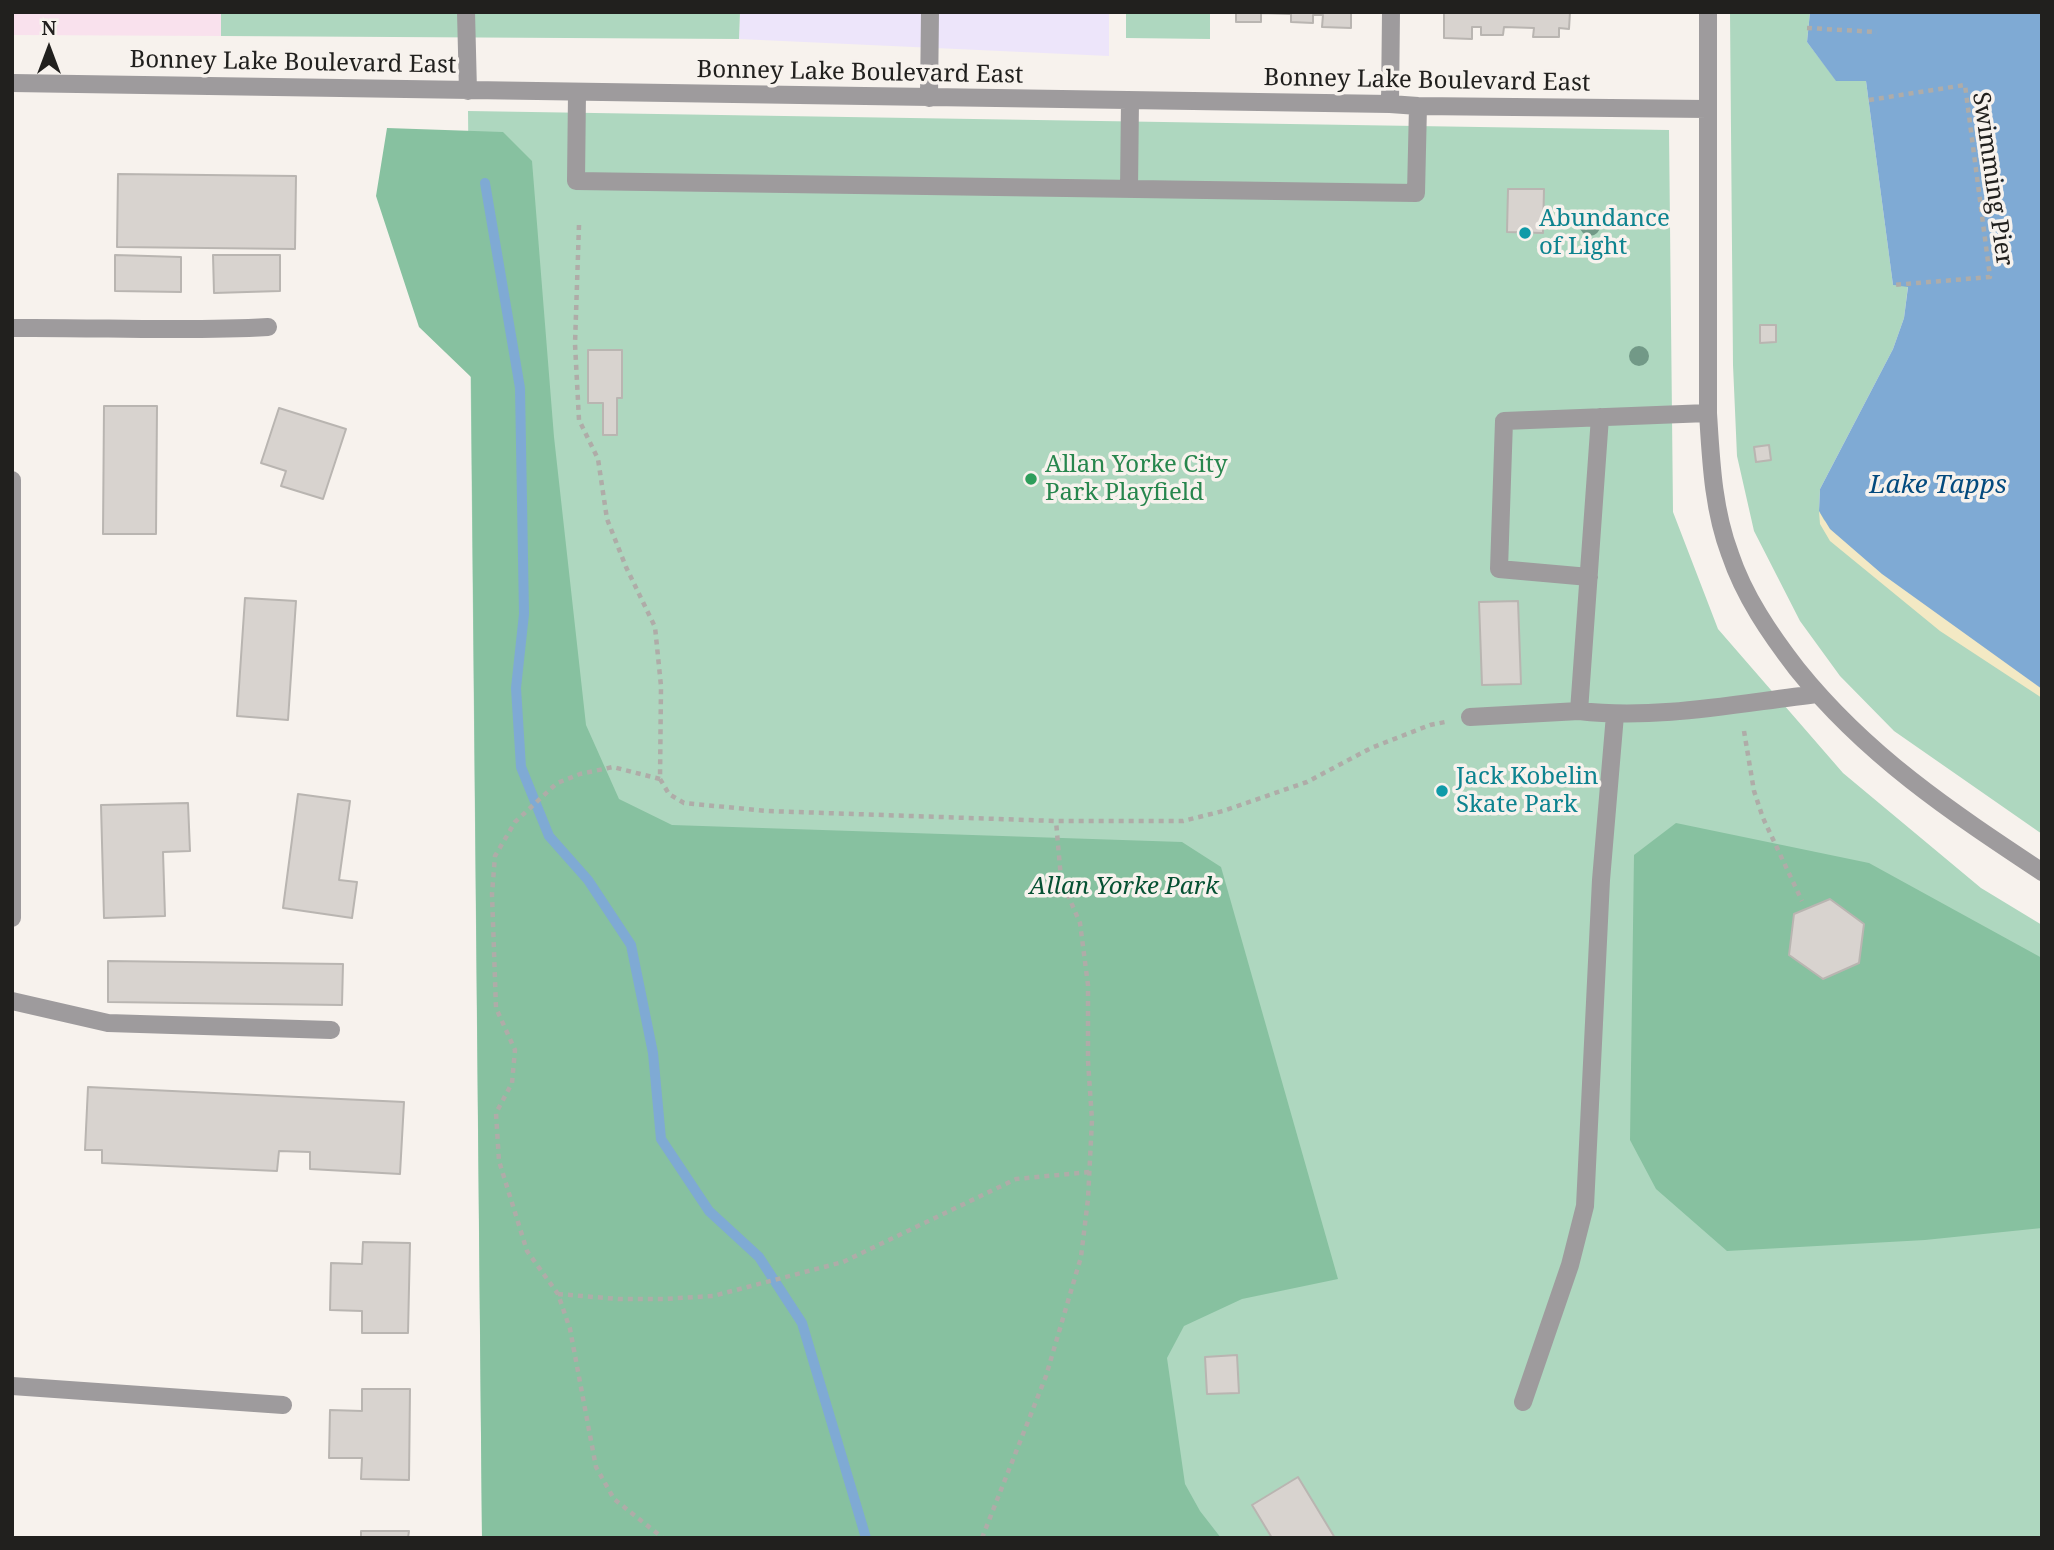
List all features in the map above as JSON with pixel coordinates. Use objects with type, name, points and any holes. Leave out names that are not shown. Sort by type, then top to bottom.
[{"type":"street","points":[[467,12],[468,91]]},
{"type":"street","points":[[929,98],[930,12]]},
{"type":"street","points":[[1390,104],[1391,12]]},
{"type":"street","points":[[1708,12],[1708,413],[1717,511],[1730,555],[1748,597],[1776,642],[1818,694],[1877,754],[1946,808],[2042,872]]},
{"type":"street","name":"Bonney Lake Boulevard East","points":[[12,83],[1707,109]]},
{"type":"street","points":[[578,93],[576,181],[1416,193],[1418,106]]},
{"type":"street","points":[[1129,189],[1130,101]]},
{"type":"street","points":[[12,328],[205,331],[268,327]]},
{"type":"street","points":[[1589,577],[1499,569],[1504,421],[1708,413]]},
{"type":"street","points":[[1579,711],[1600,417]]},
{"type":"street","points":[[12,480],[12,918]]},
{"type":"street","points":[[1470,717],[1579,711],[1615,715],[1651,714],[1818,694]]},
{"type":"street","points":[[1523,1402],[1570,1265],[1585,1206],[1601,880],[1615,715]]},
{"type":"street","points":[[12,1001],[108,1023],[331,1030]]},
{"type":"street","points":[[12,1386],[283,1405]]},
{"type":"path","points":[[1807,29],[1877,32]]},
{"type":"path","name":"Swimming Pier","points":[[1868,100],[1965,85],[1967,99],[1990,278],[1893,285]]},
{"type":"path","points":[[579,225],[575,344],[579,420],[598,458],[607,519],[626,567],[655,627],[662,686],[660,779],[669,794],[684,803],[754,810],[1056,821],[1183,821],[1223,811],[1307,782],[1371,748],[1430,725],[1470,717]]},
{"type":"path","points":[[1740,704],[1754,791],[1763,818],[1802,901]]},
{"type":"path","points":[[660,779],[613,767],[580,774],[557,783],[515,822],[495,856],[492,894],[496,1008],[515,1050],[512,1083],[496,1113],[499,1161],[527,1251],[558,1294],[570,1329],[596,1466],[614,1499],[663,1538]]},
{"type":"path","points":[[982,1538],[1046,1376],[1081,1256],[1090,1172],[1092,1120],[1087,1061],[1088,985],[1080,923],[1060,879],[1056,821]]},
{"type":"path","points":[[558,1294],[618,1299],[713,1296],[843,1262],[1016,1179],[1090,1172]]},
{"type":"shaded area","points":[[12,12],[221,12],[221,36],[12,35]]},
{"type":"shaded area","points":[[740,12],[1109,12],[1109,56],[739,39]]},
{"type":"green space","points":[[221,12],[740,12],[739,39],[221,36]]},
{"type":"green space","points":[[1126,12],[1210,12],[1210,39],[1126,38]]},
{"type":"green space","points":[[1730,12],[1810,12],[1807,42],[1836,80],[1866,81],[1893,285],[1908,286],[1904,318],[1893,349],[1820,489],[1819,511],[1882,574],[2042,689],[2042,834],[1894,731],[1840,676],[1800,621],[1754,531],[1737,456],[1733,365]]},
{"type":"green space","name":"Allan Yorke Park","points":[[468,111],[1669,130],[1673,512],[1718,629],[1843,773],[1981,888],[2042,925],[2042,1538],[482,1538]]},
{"type":"green space","points":[[387,128],[503,132],[532,161],[554,437],[586,725],[619,799],[672,825],[1182,842],[1221,867],[1338,1279],[1242,1299],[1184,1326],[1167,1358],[1185,1484],[1200,1511],[1221,1538],[482,1538],[471,377],[419,327],[376,196]]},
{"type":"green space","points":[[1676,823],[1869,863],[2042,958],[2042,1228],[1925,1240],[1727,1251],[1656,1189],[1630,1140],[1634,855]]},
{"type":"sand","points":[[1819,511],[1824,520],[2042,689],[2042,698],[1940,631],[1830,541],[1820,524]]},
{"type":"water","name":"Lake Tapps","points":[[1810,12],[2042,12],[2042,689],[1882,574],[1830,529],[1819,511],[1820,489],[1893,349],[1904,318],[1908,287],[1893,285],[1866,81],[1836,81],[1807,42]]},
{"type":"building","points":[[1351,12],[1351,28],[1322,27],[1323,15],[1313,15],[1313,23],[1291,22],[1291,14],[1261,13],[1261,22],[1236,22],[1236,13],[1225,13]]},
{"type":"building","points":[[1444,12],[1570,12],[1569,29],[1559,28],[1559,37],[1533,37],[1534,28],[1504,27],[1503,35],[1481,35],[1481,27],[1472,27],[1472,39],[1444,38]]},
{"type":"building","points":[[118,174],[296,176],[295,249],[117,247]]},
{"type":"building","points":[[1508,189],[1544,189],[1543,233],[1507,232]]},
{"type":"building","points":[[115,255],[181,257],[181,292],[115,291]]},
{"type":"building","points":[[213,255],[280,255],[280,291],[214,293]]},
{"type":"building","points":[[1760,325],[1776,325],[1776,342],[1760,343]]},
{"type":"building","points":[[588,350],[622,350],[622,398],[617,398],[617,435],[603,435],[603,403],[588,403]]},
{"type":"building","points":[[104,406],[157,406],[156,534],[103,534]]},
{"type":"building","points":[[279,408],[346,429],[323,499],[281,486],[286,471],[261,463]]},
{"type":"building","points":[[1769,445],[1771,460],[1756,462],[1754,447]]},
{"type":"building","points":[[245,598],[296,601],[288,720],[237,716]]},
{"type":"building","points":[[1518,601],[1521,684],[1482,685],[1479,602]]},
{"type":"building","points":[[298,794],[350,801],[339,880],[357,882],[352,918],[283,908]]},
{"type":"building","points":[[188,803],[190,851],[163,852],[165,916],[104,918],[101,805]]},
{"type":"building","points":[[1830,899],[1864,924],[1859,963],[1823,979],[1789,955],[1794,914]]},
{"type":"building","points":[[108,961],[343,964],[342,1005],[108,1002]]},
{"type":"building","points":[[88,1087],[404,1102],[400,1174],[310,1169],[310,1152],[279,1151],[277,1171],[102,1163],[102,1150],[85,1150]]},
{"type":"building","points":[[363,1242],[410,1243],[408,1333],[362,1333],[362,1311],[330,1310],[331,1263],[362,1264]]},
{"type":"building","points":[[1237,1355],[1239,1393],[1207,1394],[1205,1357]]},
{"type":"building","points":[[362,1389],[410,1389],[409,1480],[361,1479],[362,1458],[329,1458],[330,1410],[362,1411]]},
{"type":"building","points":[[1298,1477],[1335,1538],[1272,1538],[1252,1505]]},
{"type":"building","points":[[361,1531],[409,1531],[408,1538],[361,1538]]},
{"type":"waterway","points":[[485,183],[520,388],[524,614],[516,688],[521,767],[549,836],[588,880],[631,945],[653,1053],[661,1139],[709,1211],[759,1257],[802,1323],[866,1538]]},
{"type":"place","name":"Abundance of Light","points":[[1525,233]]},
{"type":"place","name":"Allan Yorke City Park Playfield","points":[[1031,479]]},
{"type":"place","name":"Jack Kobelin Skate Park","points":[[1442,791]]}]
